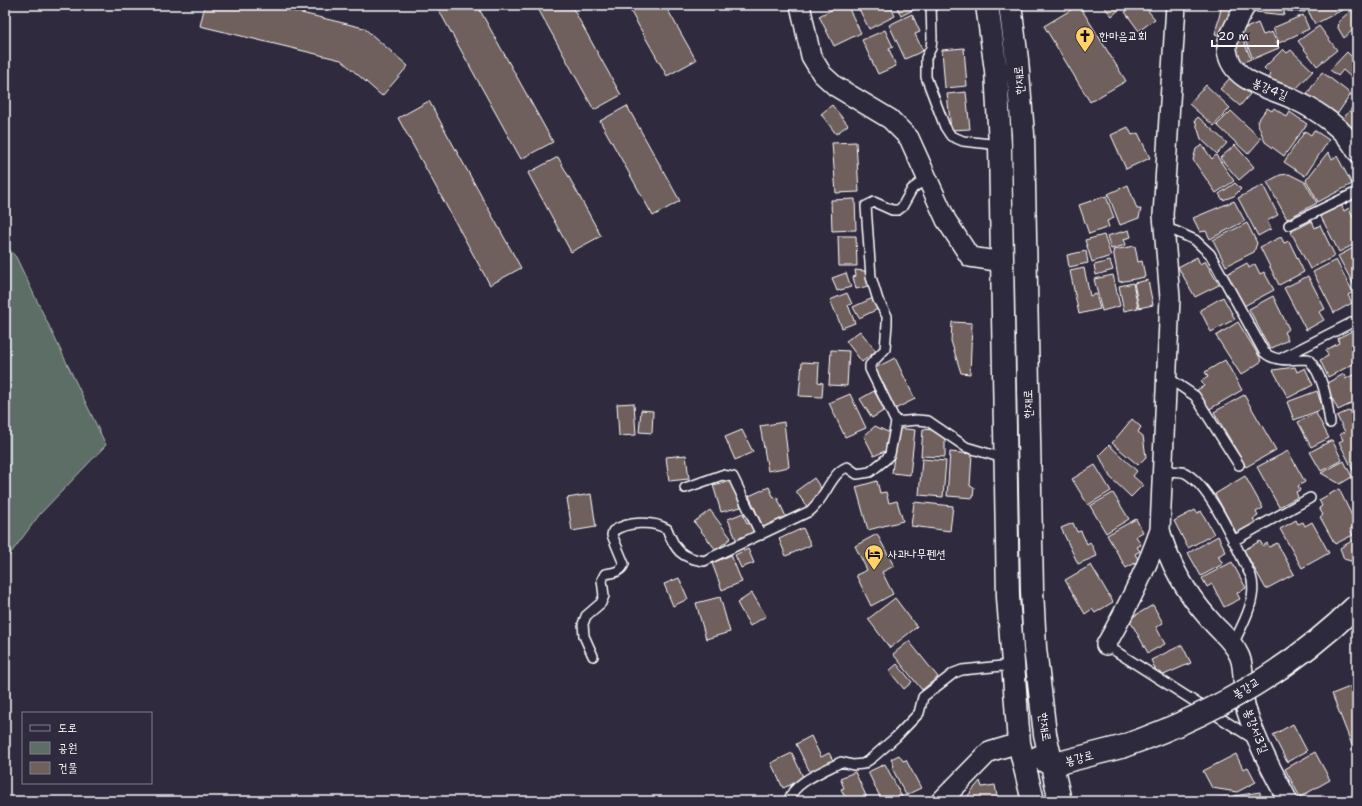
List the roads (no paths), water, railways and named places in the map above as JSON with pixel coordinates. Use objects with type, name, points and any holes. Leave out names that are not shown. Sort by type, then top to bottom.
[{"type":"street","points":[[800,5],[811,56],[822,74],[835,86],[881,112],[900,127],[909,138],[928,177],[946,220],[970,257],[1003,262]]},
{"type":"street","name":"한재로","points":[[987,5],[996,70],[1000,145],[1008,597],[1018,743],[1033,801]]},
{"type":"street","name":"한재로","points":[[1010,5],[1017,60],[1022,134],[1035,648],[1045,734],[1060,801]]},
{"type":"street","points":[[1106,645],[1130,603],[1149,562],[1160,530],[1170,298],[1163,228],[1176,5]]},
{"type":"street","name":"봉강4길","points":[[1246,5],[1229,39],[1227,49],[1235,68],[1250,82],[1289,97],[1338,128],[1353,145],[1357,152]]},
{"type":"street","points":[[1160,530],[1170,563],[1183,584],[1211,622],[1237,650]]},
{"type":"street","name":"봉강교","points":[[1121,747],[1179,725],[1210,710],[1250,686],[1316,640],[1357,605]]},
{"type":"street","name":"봉강서3길","points":[[1237,650],[1246,707],[1259,742],[1288,801]]},
{"type":"street","points":[[941,801],[990,752],[1018,743]]},
{"type":"street","name":"봉강로","points":[[1018,743],[1051,765],[1121,747]]},
{"type":"lane","points":[[932,5],[932,38],[931,48],[926,58],[926,77],[945,127],[951,136],[963,141],[1000,145]]},
{"type":"lane","points":[[593,656],[584,636],[583,624],[586,616],[601,603],[604,596],[602,580],[605,574],[616,572],[623,568],[624,564],[612,535],[612,531],[618,528],[642,523],[662,525],[667,528],[672,542],[681,554],[689,558],[704,561],[810,511],[821,501],[836,474],[843,468],[847,467],[857,474],[870,472],[890,454],[896,422],[870,369],[870,365],[885,348],[887,316],[878,300],[871,277],[866,206],[874,202],[892,210],[898,210],[902,207],[912,190],[928,177]]},
{"type":"lane","points":[[1289,225],[1357,192]]},
{"type":"lane","points":[[1163,228],[1175,231],[1195,240],[1210,254],[1264,352],[1268,356],[1281,359],[1308,360],[1313,364],[1318,372],[1325,392],[1330,423]]},
{"type":"lane","points":[[1281,359],[1357,320]]},
{"type":"lane","points":[[1167,377],[1195,396],[1239,465]]},
{"type":"lane","points":[[896,422],[917,420],[928,421],[966,447],[1006,460]]},
{"type":"lane","points":[[1163,472],[1182,472],[1197,483],[1210,500],[1251,576],[1254,588],[1237,650]]},
{"type":"lane","points":[[685,488],[722,475],[733,477],[761,535]]},
{"type":"lane","points":[[1233,541],[1310,498]]},
{"type":"lane","points":[[1106,645],[1259,742]]},
{"type":"lane","points":[[789,801],[792,792],[803,783],[841,762],[863,764],[872,758],[896,737],[918,713],[923,697],[954,673],[962,670],[1012,665]]},
{"type":"place","name":"한마음교회","points":[[1085,53]]},
{"type":"place","name":"사과나무펜션","points":[[874,571]]}]
